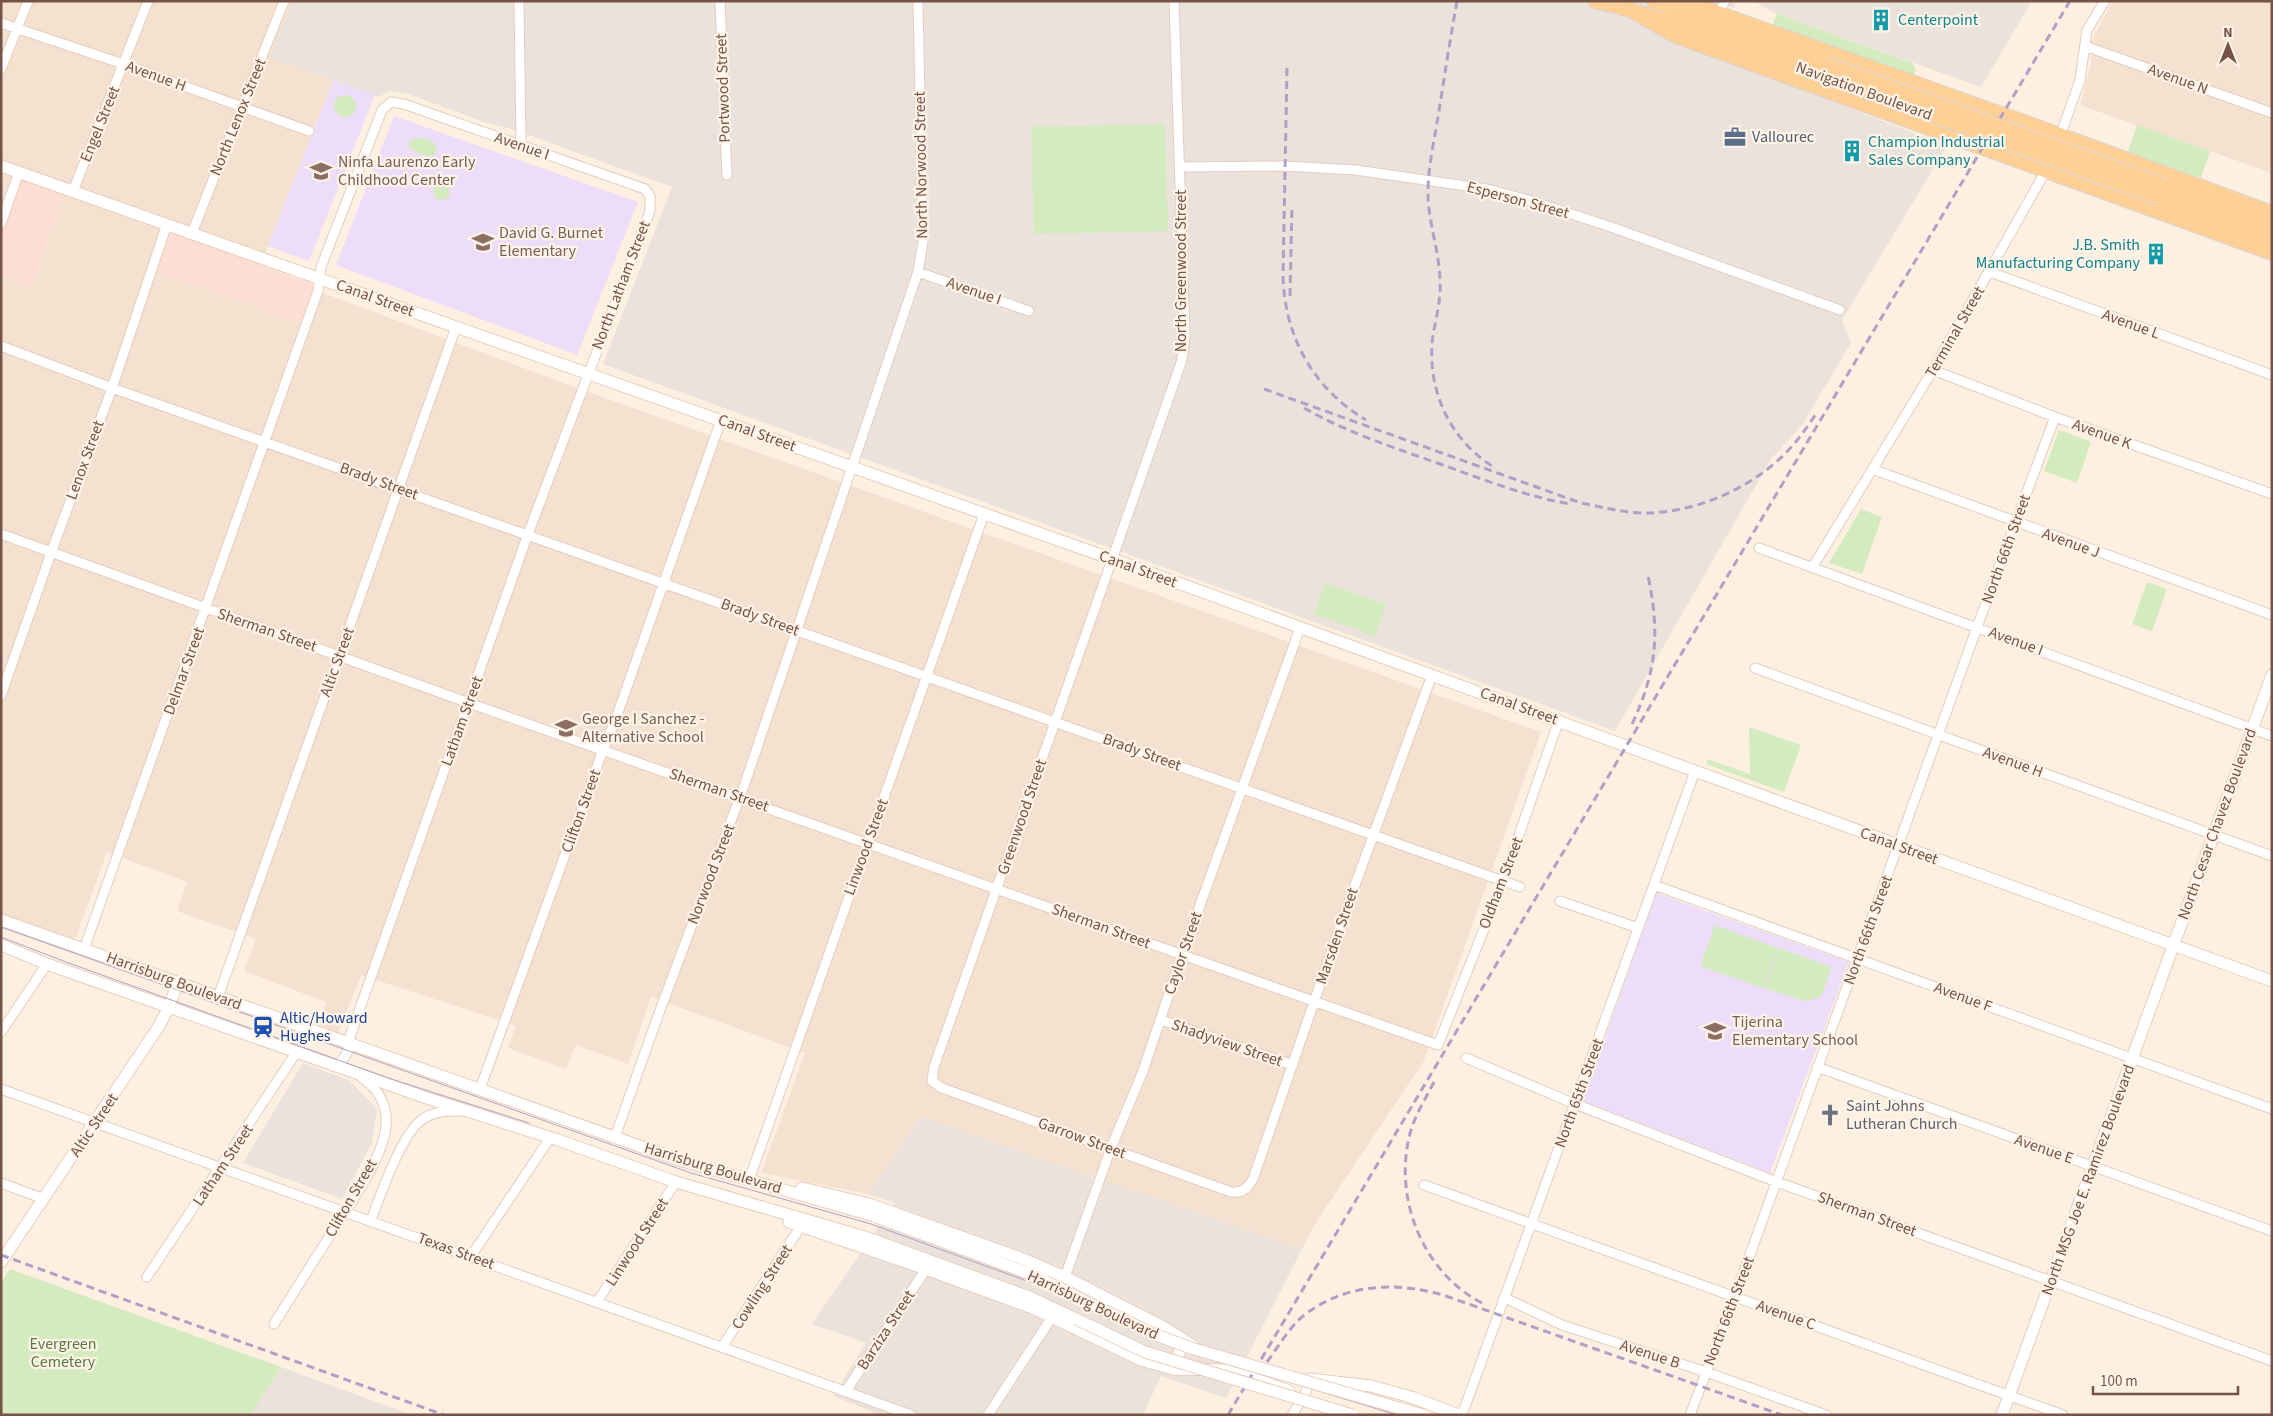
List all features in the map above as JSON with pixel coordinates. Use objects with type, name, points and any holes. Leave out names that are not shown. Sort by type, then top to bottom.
[{"type":"main road","name":"Navigation Boulevard","points":[[1595,1],[1627,8],[1824,70]]},
{"type":"main road","name":"Navigation Boulevard","points":[[1654,1],[1824,70],[2162,192],[2272,225]]},
{"type":"main road","points":[[1684,1],[1722,7],[2272,213]]},
{"type":"main road","points":[[1627,8],[1676,36],[2272,253]]},
{"type":"main road","name":"Canal Street","points":[[1,166],[1112,559],[1559,720],[2272,981]]},
{"type":"main road","name":"Navigation Boulevard","points":[[2162,192],[2272,240]]},
{"type":"main road","name":"North Cesar Chavez Boulevard","points":[[2172,945],[2272,675]]},
{"type":"main road","name":"Harrisburg Boulevard","points":[[1,920],[679,1160],[871,1215],[1033,1275],[1154,1334],[1190,1348],[1423,1415]]},
{"type":"main road","name":"Harrisburg Boulevard","points":[[1,945],[47,964],[296,1053],[676,1182],[865,1237],[1030,1297],[1145,1352],[1352,1415]]},
{"type":"main road","name":"North MSG Joe E. Ramirez Boulevard","points":[[2002,1415],[2052,1281],[2092,1165],[2133,1059],[2172,945]]},
{"type":"main road","name":"Altic Street","points":[[1,1262],[96,1122],[158,1026],[169,1007],[178,982]]},
{"type":"main road","points":[[749,1180],[823,1191],[870,1204],[1023,1259],[1065,1277],[1163,1327],[1206,1352],[1255,1369],[1277,1375],[1371,1386],[1461,1415]]},
{"type":"main road","points":[[676,1182],[926,1269],[1052,1317],[1107,1346],[1141,1360],[1173,1369],[1230,1370],[1257,1378],[1304,1398],[1335,1415]]},
{"type":"main road","points":[[1173,1369],[1184,1340]]},
{"type":"street","points":[[1,69],[28,1]]},
{"type":"street","name":"Engel Street","points":[[73,191],[148,1]]},
{"type":"street","name":"North Lenox Street","points":[[192,233],[284,1]]},
{"type":"street","points":[[519,1],[520,146]]},
{"type":"street","name":"Portwood Street","points":[[720,1],[727,175]]},
{"type":"street","name":"North Norwood Street","points":[[850,467],[918,272],[924,242],[918,1]]},
{"type":"street","name":"North Greenwood Street","points":[[1112,559],[1182,360],[1185,337],[1174,1]]},
{"type":"street","name":"Terminal Street","points":[[1812,568],[1933,370],[2046,171],[2080,80],[2088,30],[2105,1]]},
{"type":"street","name":"Avenue H","points":[[1,23],[123,64],[309,131]]},
{"type":"street","name":"Avenue N","points":[[2085,46],[2272,113]]},
{"type":"street","name":"Avenue I","points":[[391,102],[404,104],[645,189],[650,196]]},
{"type":"street","name":"Delmar Street","points":[[84,949],[265,440],[320,279],[321,267],[382,110],[391,102]]},
{"type":"street","name":"Esperson Street","points":[[1180,166],[1285,166],[1356,170],[1487,189],[1532,201],[1614,228],[1840,310]]},
{"type":"street","points":[[1,223],[19,172]]},
{"type":"street","name":"North Latham Street","points":[[588,374],[650,211],[650,196]]},
{"type":"street","name":"Lenox Street","points":[[1,695],[112,388],[167,224]]},
{"type":"street","name":"Avenue I","points":[[918,272],[1029,311]]},
{"type":"street","name":"Avenue L","points":[[1990,272],[2272,375]]},
{"type":"street","name":"Altic Street","points":[[218,997],[456,327]]},
{"type":"street","name":"Brady Street","points":[[1,346],[112,388],[265,440],[1520,887]]},
{"type":"street","name":"Avenue K","points":[[1933,370],[2055,417],[2272,494]]},
{"type":"street","name":"Latham Street","points":[[338,1067],[348,1051],[348,1042],[528,534],[588,374]]},
{"type":"street","name":"North 66th Street","points":[[1690,1415],[1777,1182],[2015,522],[2055,417]]},
{"type":"street","name":"Clifton Street","points":[[480,1090],[603,750],[616,721],[721,420]]},
{"type":"street","name":"Norwood Street","points":[[615,1137],[740,797],[798,631],[850,467]]},
{"type":"street","name":"Avenue J","points":[[1872,469],[2272,615]]},
{"type":"street","name":"Linwood Street","points":[[749,1180],[984,514]]},
{"type":"street","name":"Sherman Street","points":[[1,534],[469,703],[740,797],[1438,1045]]},
{"type":"street","name":"Avenue I","points":[[1759,548],[2272,736]]},
{"type":"street","name":"Greenwood Street","points":[[933,1075],[1112,559]]},
{"type":"street","name":"Caylor Street","points":[[1065,1277],[1111,1148],[1161,1020],[1182,955],[1300,628]]},
{"type":"street","name":"Avenue H","points":[[1755,668],[2272,856]]},
{"type":"street","name":"Marsden Street","points":[[1240,1193],[1248,1188],[1253,1179],[1373,834],[1432,675]]},
{"type":"street","name":"Oldham Street","points":[[1438,1045],[1503,881],[1559,720]]},
{"type":"street","name":"North 65th Street","points":[[1461,1415],[1532,1224],[1695,771]]},
{"type":"street","name":"Avenue F","points":[[1654,885],[2272,1109]]},
{"type":"street","points":[[1560,901],[1638,928]]},
{"type":"street","points":[[1,1032],[47,964]]},
{"type":"street","name":"Shadyview Street","points":[[1161,1020],[1293,1065]]},
{"type":"street","name":"Latham Street","points":[[147,1277],[222,1167],[296,1053]]},
{"type":"street","name":"Sherman Street","points":[[1466,1058],[1575,1104],[1777,1182],[2272,1361]]},
{"type":"street","name":"Avenue E","points":[[1817,1067],[2272,1231]]},
{"type":"street","name":"Clifton Street","points":[[274,1324],[368,1174],[384,1140],[386,1117],[384,1105],[378,1091],[354,1073]]},
{"type":"street","name":"Garrow Street","points":[[933,1075],[932,1081],[942,1088],[1231,1192],[1240,1193]]},
{"type":"street","name":"Texas Street","points":[[1,1088],[911,1415]]},
{"type":"street","name":"Clifton Street","points":[[371,1221],[378,1200],[409,1133],[422,1119],[440,1110],[466,1111]]},
{"type":"street","points":[[471,1256],[550,1138]]},
{"type":"street","name":"Linwood Street","points":[[597,1302],[676,1182]]},
{"type":"street","points":[[1,1183],[44,1199]]},
{"type":"street","name":"Avenue C","points":[[1424,1185],[2063,1415]]},
{"type":"street","name":"Cowling Street","points":[[722,1347],[801,1226]]},
{"type":"street","name":"Barziza Street","points":[[846,1391],[926,1269]]},
{"type":"street","name":"Avenue B","points":[[1505,1298],[1562,1325],[1706,1372],[1826,1415]]},
{"type":"street","points":[[988,1415],[1052,1317]]},
{"type":"street","points":[[1292,1415],[1304,1398],[1312,1379]]},
{"type":"shaded area","points":[[1,1],[292,1],[271,58],[333,81],[259,269],[566,384],[1541,732],[1424,1061],[1316,1222],[1302,1249],[921,1117],[868,1194],[761,1173],[805,1053],[651,997],[628,1064],[576,1045],[566,1069],[508,1048],[516,1026],[361,975],[337,1036],[315,1028],[326,1002],[244,971],[256,939],[177,911],[187,882],[107,852],[75,940],[1,914]]},
{"type":"shaded area","points":[[292,1],[1735,1],[1734,8],[1718,2],[1695,48],[1947,146],[1842,320],[1851,343],[1802,425],[1771,459],[1615,731],[603,364],[672,187],[408,94],[389,91],[379,97],[270,58]]},
{"type":"shaded area","name":"Centerpoint","points":[[1754,1],[2032,1],[1981,87],[1777,14]]},
{"type":"shaded area","points":[[2113,1],[2272,1],[2272,173],[2080,105],[2091,64],[2091,41]]},
{"type":"shaded area","name":"Ninfa Laurenzo Early Childhood Center","points":[[333,81],[375,95],[309,261],[268,246]]},
{"type":"shaded area","name":"David G. Burnet Elementary","points":[[394,116],[638,202],[577,355],[336,265]]},
{"type":"shaded area","points":[[20,180],[63,195],[31,287],[1,276],[1,234]]},
{"type":"shaded area","points":[[170,233],[315,285],[302,323],[156,271]]},
{"type":"shaded area","name":"Tijerina Elementary School","points":[[1656,893],[1849,962],[1770,1173],[1583,1101]]},
{"type":"shaded area","points":[[303,1063],[349,1080],[377,1109],[372,1143],[342,1199],[243,1163]]},
{"type":"shaded area","points":[[921,1117],[1302,1249],[1226,1398],[1161,1376],[1143,1415],[880,1415],[833,1396],[866,1343],[812,1324],[895,1203],[868,1194]]},
{"type":"shaded area","points":[[281,1367],[412,1415],[251,1415]]},
{"type":"green space","points":[[1777,14],[1912,63],[1916,68],[1915,73],[1911,76],[1774,25],[1773,21]]},
{"type":"green space","points":[[345,95],[353,98],[356,106],[353,114],[345,117],[337,114],[334,106],[337,98]]},
{"type":"green space","points":[[1165,124],[1168,231],[1034,234],[1031,127]]},
{"type":"green space","points":[[2137,125],[2210,151],[2201,178],[2128,152]]},
{"type":"green space","points":[[413,139],[430,140],[435,144],[437,152],[433,156],[420,155],[408,147],[408,143]]},
{"type":"green space","points":[[445,179],[452,184],[448,191],[450,193],[449,197],[440,201],[437,200],[433,193],[437,180]]},
{"type":"green space","points":[[2059,430],[2091,442],[2077,483],[2044,471]]},
{"type":"green space","points":[[1861,509],[1882,517],[1862,574],[1829,563]]},
{"type":"green space","points":[[2147,582],[2167,589],[2152,631],[2132,624]]},
{"type":"green space","points":[[1325,583],[1386,604],[1375,636],[1314,614]]},
{"type":"green space","points":[[1749,727],[1801,745],[1784,792],[1706,764],[1708,759],[1750,774]]},
{"type":"green space","points":[[1715,925],[1778,948],[1763,988],[1700,966]]},
{"type":"green space","points":[[1779,948],[1832,967],[1821,997],[1804,1001],[1764,988]]},
{"type":"green space","name":"Evergreen Cemetery","points":[[10,1269],[281,1367],[251,1415],[1,1415],[1,1283]]},
{"type":"tram line","points":[[1,927],[691,1173],[871,1224],[1035,1284],[1127,1328],[1172,1346],[1397,1415]]},
{"type":"tram line","points":[[1,937],[391,1079],[529,1123]]},
{"type":"railway","points":[[1457,1],[1428,183],[1430,215],[1440,283],[1439,302],[1433,335],[1433,373],[1443,410],[1452,426],[1463,441],[1492,466]]},
{"type":"railway","points":[[1228,1415],[2070,1]]},
{"type":"railway","points":[[1287,68],[1283,277],[1285,299],[1296,341],[1317,377],[1331,393],[1366,420]]},
{"type":"railway","points":[[1290,296],[1292,206]]},
{"type":"railway","points":[[1264,389],[1581,503],[1637,513],[1665,512],[1686,508],[1726,494],[1745,484],[1779,459],[1796,441],[1816,414]]},
{"type":"railway","points":[[1304,408],[1355,433],[1506,488],[1571,504]]},
{"type":"railway","points":[[1632,724],[1647,686],[1654,651],[1654,615],[1648,576]]},
{"type":"railway","points":[[1434,1082],[1416,1116],[1409,1138],[1405,1162],[1406,1187],[1411,1211],[1419,1234],[1430,1256],[1445,1275],[1463,1291],[1484,1304]]},
{"type":"railway","points":[[1,1255],[444,1415]]},
{"type":"railway","points":[[1267,1362],[1298,1321],[1319,1305],[1335,1297],[1370,1288],[1407,1288],[1443,1295],[1782,1415]]},
{"type":"place","name":"Centerpoint","points":[[1881,20]]},
{"type":"place","name":"Vallourec","points":[[1735,137]]},
{"type":"place","name":"Champion Industrial Sales Company","points":[[1852,151]]},
{"type":"place","name":"Ninfa Laurenzo Early Childhood Center","points":[[321,171]]},
{"type":"place","name":"David G. Burnet Elementary","points":[[483,242]]},
{"type":"place","name":"J.B. Smith Manufacturing Company","points":[[2156,254]]},
{"type":"place","name":"George I Sanchez - Alternative School","points":[[566,728]]},
{"type":"place","name":"Altic/Howard Hughes","points":[[263,1027]]},
{"type":"place","name":"Tijerina Elementary School","points":[[1715,1031]]},
{"type":"place","name":"Saint Johns Lutheran Church","points":[[1830,1115]]}]
